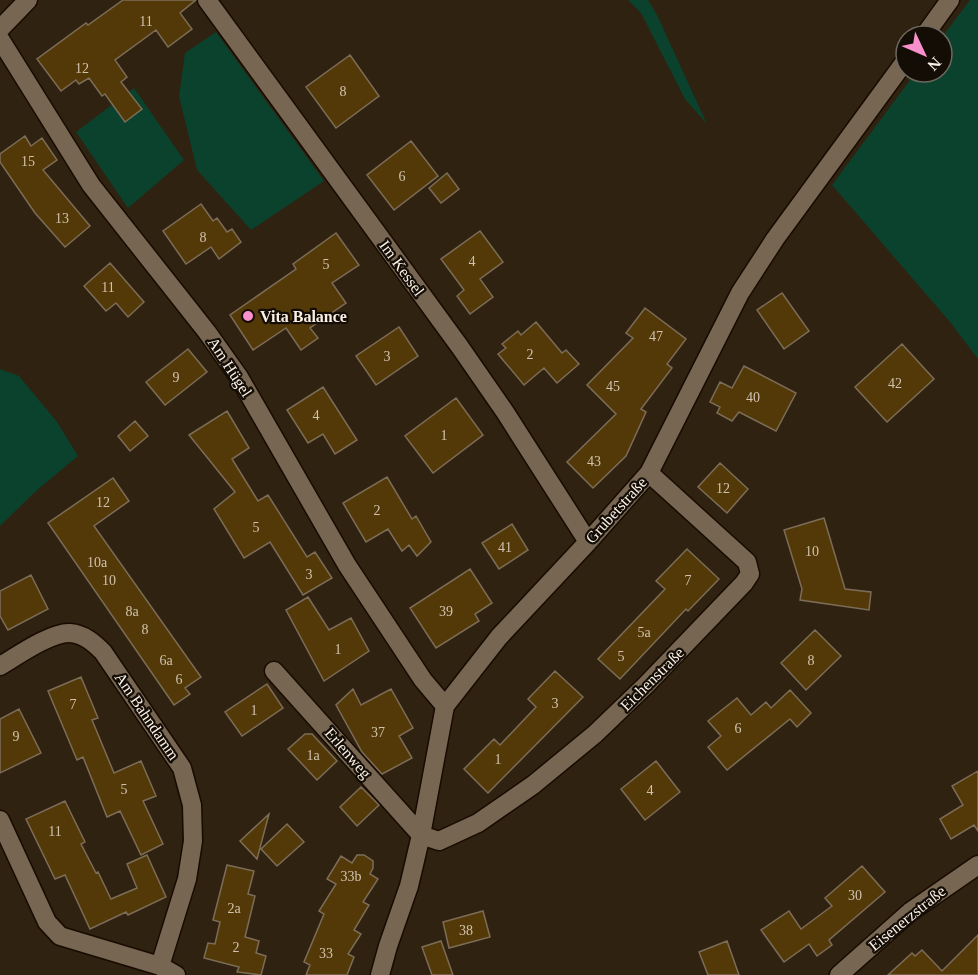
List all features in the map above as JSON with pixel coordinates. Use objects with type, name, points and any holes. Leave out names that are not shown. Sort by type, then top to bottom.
[{"type":"street","points":[[0,29],[28,0]]},
{"type":"street","name":"Im Kessel","points":[[207,0],[506,412],[588,542]]},
{"type":"street","points":[[933,24],[950,0]]},
{"type":"street","name":"Am Hügel","points":[[0,39],[91,185],[207,332],[238,377],[347,565],[417,672],[445,706]]},
{"type":"street","name":"Grubetstraße","points":[[380,975],[408,886],[421,835],[445,706],[499,637],[649,473],[740,292],[775,239],[894,76]]},
{"type":"street","name":"Eichenstraße","points":[[421,835],[439,841],[478,823],[533,785],[595,734],[646,686],[750,574],[747,562],[649,473]]},
{"type":"street","name":"Am Bahndamm","points":[[0,666],[51,638],[69,633],[88,639],[103,652],[182,768],[192,805],[193,841],[187,879],[160,966]]},
{"type":"street","name":"Erlenweg","points":[[274,671],[421,835]]},
{"type":"street","points":[[0,820],[47,922],[60,936],[160,966],[176,975]]},
{"type":"street","name":"Eisenerzstraße","points":[[839,975],[910,912],[978,865]]},
{"type":"green space","points":[[628,0],[648,0],[707,124],[685,99],[641,13]]},
{"type":"green space","points":[[970,0],[978,0],[978,359],[950,322],[832,185],[907,84],[954,84],[954,24],[952,24]]},
{"type":"green space","points":[[216,32],[324,181],[251,230],[197,170],[179,96],[185,53]]},
{"type":"green space","points":[[134,88],[184,160],[128,208],[76,132]]},
{"type":"green space","points":[[0,369],[19,376],[57,422],[78,456],[36,491],[0,526]]},
{"type":"building","points":[[123,0],[196,0],[180,13],[192,29],[168,47],[156,30],[115,60],[127,77],[121,82],[142,109],[125,122],[105,94],[102,96],[89,78],[79,84],[76,80],[61,91],[37,59],[86,23],[88,25]]},
{"type":"building","points":[[350,55],[379,96],[336,128],[306,87]]},
{"type":"building","points":[[25,136],[31,146],[42,138],[57,160],[43,170],[90,226],[65,247],[35,213],[0,162],[0,154]]},
{"type":"building","points":[[411,141],[438,176],[394,210],[367,175]]},
{"type":"building","points":[[447,173],[459,189],[441,203],[429,188]]},
{"type":"building","points":[[201,204],[213,221],[217,218],[227,232],[232,229],[241,242],[219,259],[211,247],[186,264],[163,231]]},
{"type":"building","points":[[480,231],[503,262],[480,279],[493,297],[470,314],[457,296],[464,290],[441,259]]},
{"type":"building","points":[[336,233],[359,265],[332,283],[346,303],[310,328],[318,338],[301,350],[286,328],[253,350],[230,315],[296,269],[293,264]]},
{"type":"building","points":[[110,263],[144,302],[128,317],[116,303],[106,311],[84,286]]},
{"type":"building","points":[[782,293],[809,331],[784,349],[757,310]]},
{"type":"building","points":[[645,308],[686,339],[667,364],[672,368],[641,409],[646,412],[626,456],[593,488],[567,462],[616,414],[587,385],[633,338],[626,333]]},
{"type":"building","points":[[536,322],[562,353],[566,350],[579,364],[557,383],[544,368],[524,385],[498,354],[506,348],[502,344],[518,331],[521,335]]},
{"type":"building","points":[[399,327],[418,356],[376,385],[356,356]]},
{"type":"building","points":[[902,344],[934,379],[887,422],[855,387]]},
{"type":"building","points":[[188,349],[207,372],[165,405],[146,382]]},
{"type":"building","points":[[744,366],[796,393],[776,431],[739,412],[732,421],[717,413],[720,407],[710,402],[720,382],[732,388]]},
{"type":"building","points":[[323,387],[357,440],[335,454],[323,434],[308,443],[287,410]]},
{"type":"building","points":[[456,398],[483,435],[433,473],[405,436]]},
{"type":"building","points":[[227,411],[249,448],[232,459],[258,501],[268,495],[307,557],[315,552],[332,578],[303,595],[270,542],[244,558],[214,509],[235,492],[189,435]]},
{"type":"building","points":[[135,421],[148,436],[130,451],[118,436]]},
{"type":"building","points":[[720,463],[748,489],[727,513],[698,487]]},
{"type":"building","points":[[387,477],[412,519],[416,516],[431,542],[417,556],[409,545],[402,551],[388,529],[366,542],[343,503]]},
{"type":"building","points":[[113,478],[129,501],[94,526],[201,677],[185,688],[190,694],[174,705],[48,523]]},
{"type":"building","points":[[824,518],[845,589],[871,592],[869,610],[800,600],[802,589],[784,530]]},
{"type":"building","points":[[512,524],[528,550],[499,569],[482,543]]},
{"type":"building","points":[[687,549],[719,579],[688,611],[686,609],[620,679],[598,659],[665,589],[656,581]]},
{"type":"building","points":[[470,569],[492,603],[475,614],[479,621],[436,648],[410,608]]},
{"type":"building","points":[[31,575],[48,609],[8,630],[0,616],[0,591]]},
{"type":"building","points":[[308,597],[329,630],[351,618],[369,651],[324,681],[286,610]]},
{"type":"building","points":[[815,630],[841,656],[806,690],[781,663]]},
{"type":"building","points":[[555,671],[583,697],[488,793],[464,769],[494,739],[500,745],[536,707],[528,699]]},
{"type":"building","points":[[81,677],[98,718],[92,720],[114,773],[141,761],[156,796],[143,801],[163,844],[141,855],[120,811],[107,817],[83,757],[77,760],[48,691]]},
{"type":"building","points":[[267,684],[283,708],[242,736],[225,712]]},
{"type":"building","points":[[353,689],[361,705],[391,689],[413,728],[399,736],[412,758],[382,774],[362,752],[336,705]]},
{"type":"building","points":[[790,690],[811,713],[797,727],[790,719],[727,770],[708,747],[721,736],[708,721],[737,698],[751,715],[766,702],[771,708]]},
{"type":"building","points":[[19,709],[41,753],[0,773],[0,719]]},
{"type":"building","points":[[305,734],[312,734],[337,761],[317,780],[288,749]]},
{"type":"building","points":[[656,761],[680,792],[645,820],[621,789]]},
{"type":"building","points":[[978,771],[978,831],[974,825],[951,839],[940,819],[963,805],[952,786]]},
{"type":"building","points":[[361,787],[379,805],[357,826],[340,807]]},
{"type":"building","points":[[65,801],[85,842],[81,844],[111,899],[137,888],[127,864],[147,855],[166,897],[128,915],[126,912],[90,929],[65,875],[55,879],[26,819]]},
{"type":"building","points":[[269,814],[257,859],[240,841]]},
{"type":"building","points":[[287,824],[304,842],[277,866],[261,849]]},
{"type":"building","points":[[357,855],[364,855],[373,861],[370,874],[378,879],[363,902],[369,905],[354,930],[361,934],[348,954],[354,957],[347,975],[306,975],[310,965],[304,962],[324,914],[319,911],[336,884],[327,879],[341,856],[352,863]]},
{"type":"building","points":[[227,865],[254,871],[248,894],[255,896],[245,937],[259,941],[256,953],[266,956],[261,975],[237,972],[239,967],[204,958],[208,943],[215,944],[220,922],[213,920]]},
{"type":"building","points":[[862,866],[885,892],[829,940],[832,945],[817,956],[809,944],[784,962],[761,930],[789,911],[801,929],[832,906],[825,898]]},
{"type":"building","points":[[483,911],[490,937],[449,948],[443,922]]},
{"type":"building","points":[[978,935],[978,975],[888,975],[912,953],[915,956],[922,950],[942,971]]},
{"type":"building","points":[[441,941],[453,975],[432,975],[422,947]]},
{"type":"building","points":[[727,941],[739,975],[708,975],[699,952]]},
{"type":"place","name":"Vita Balance","points":[[248,316]]}]
